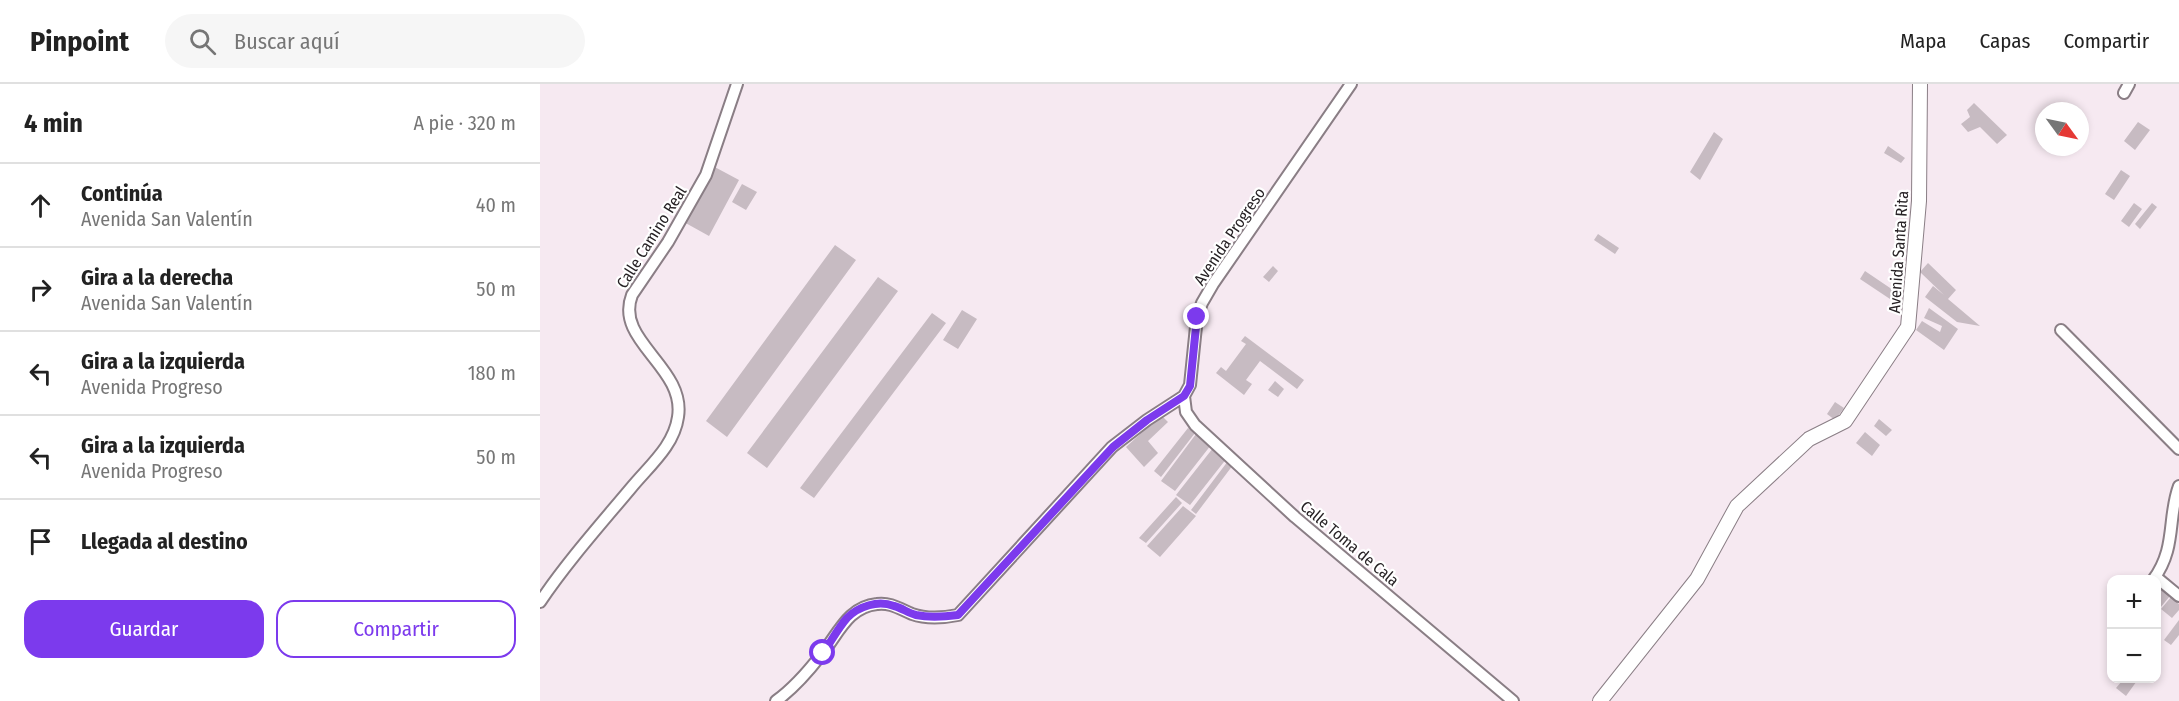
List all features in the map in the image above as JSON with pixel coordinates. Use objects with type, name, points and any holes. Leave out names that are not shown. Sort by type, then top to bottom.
[{"type":"street","name":"Calle Camino Real","points":[[540,602],[618,504],[668,446],[675,431],[679,415],[678,396],[670,376],[634,329],[629,313],[629,302],[687,211],[706,175],[737,84]]},
{"type":"street","name":"Avenida Progreso","points":[[1184,396],[1190,386],[1197,317],[1202,303],[1351,84]]},
{"type":"street","name":"Avenida Santa Rita","points":[[1600,701],[1697,579],[1737,506],[1807,441],[1845,420],[1908,327],[1919,201],[1920,84]]},
{"type":"street","points":[[2061,330],[2179,448]]},
{"type":"street","points":[[776,701],[792,689],[823,653],[846,620],[867,605],[880,603],[893,605],[914,615],[939,618],[958,615],[1113,447],[1147,420],[1184,396]]},
{"type":"street","name":"Calle Toma de Cala","points":[[1184,396],[1186,412],[1195,425],[1295,517],[1513,701]]},
{"type":"street","points":[[2156,575],[2167,553],[2176,520],[2174,499],[2179,486]]},
{"type":"street","points":[[2161,583],[2179,596]]},
{"type":"building","points":[[1974,103],[2007,135],[1997,144],[1980,127],[1968,132],[1961,124],[1970,117],[1967,110]]},
{"type":"building","points":[[2138,122],[2150,130],[2135,150],[2124,141]]},
{"type":"building","points":[[1714,132],[1723,139],[1700,180],[1690,172]]},
{"type":"building","points":[[1888,146],[1905,158],[1901,163],[1884,153]]},
{"type":"building","points":[[711,165],[739,180],[709,236],[682,221]]},
{"type":"building","points":[[2121,170],[2130,176],[2114,200],[2105,194]]},
{"type":"building","points":[[742,184],[757,192],[746,210],[732,202]]},
{"type":"building","points":[[2134,203],[2142,209],[2129,227],[2121,221]]},
{"type":"building","points":[[2152,203],[2157,207],[2140,229],[2135,224]]},
{"type":"building","points":[[1598,234],[1619,248],[1615,254],[1594,240]]},
{"type":"building","points":[[835,245],[856,260],[727,437],[706,421]]},
{"type":"building","points":[[1928,263],[1956,290],[1948,299],[1980,326],[1957,322],[1925,297],[1933,286],[1944,295],[1920,272]]},
{"type":"building","points":[[1273,266],[1278,271],[1269,282],[1263,277]]},
{"type":"building","points":[[1865,271],[1896,292],[1893,301],[1860,279]]},
{"type":"building","points":[[878,277],[898,291],[767,468],[747,453]]},
{"type":"building","points":[[1929,308],[1958,329],[1944,350],[1916,330],[1922,321],[1940,332],[1942,326],[1924,318]]},
{"type":"building","points":[[962,310],[977,319],[958,349],[943,340]]},
{"type":"building","points":[[932,313],[946,323],[814,498],[800,488]]},
{"type":"building","points":[[1245,336],[1304,380],[1297,389],[1260,361],[1246,380],[1252,384],[1244,395],[1216,373],[1221,367],[1226,371],[1246,344],[1241,341]]},
{"type":"building","points":[[1275,381],[1284,389],[1278,397],[1268,390]]},
{"type":"building","points":[[1835,402],[1844,408],[1835,420],[1827,414]]},
{"type":"building","points":[[1161,415],[1168,422],[1148,441],[1158,453],[1144,467],[1126,447]]},
{"type":"building","points":[[1879,419],[1892,430],[1886,436],[1874,426]]},
{"type":"building","points":[[1188,428],[1195,433],[1161,477],[1154,471]]},
{"type":"building","points":[[1865,432],[1880,445],[1872,456],[1856,443]]},
{"type":"building","points":[[1196,434],[1211,445],[1175,491],[1161,481]]},
{"type":"building","points":[[1213,448],[1227,458],[1190,505],[1176,495]]},
{"type":"building","points":[[1228,461],[1233,465],[1196,514],[1191,510]]},
{"type":"building","points":[[1176,497],[1182,503],[1146,543],[1139,538]]},
{"type":"building","points":[[1183,506],[1196,516],[1160,557],[1147,546]]},
{"type":"building","points":[[2161,589],[2170,596],[2161,607]]},
{"type":"building","points":[[2171,597],[2179,604],[2179,610],[2172,618],[2161,609]]},
{"type":"building","points":[[2179,620],[2179,635],[2171,645],[2164,640]]},
{"type":"building","points":[[2120,683],[2135,683],[2126,696],[2116,688]]},
{"type":"route","points":[[823,653],[846,620],[867,605],[880,603],[893,605],[914,615],[939,618],[958,615],[1113,447],[1147,420],[1184,396],[1190,386],[1197,317]]}]
